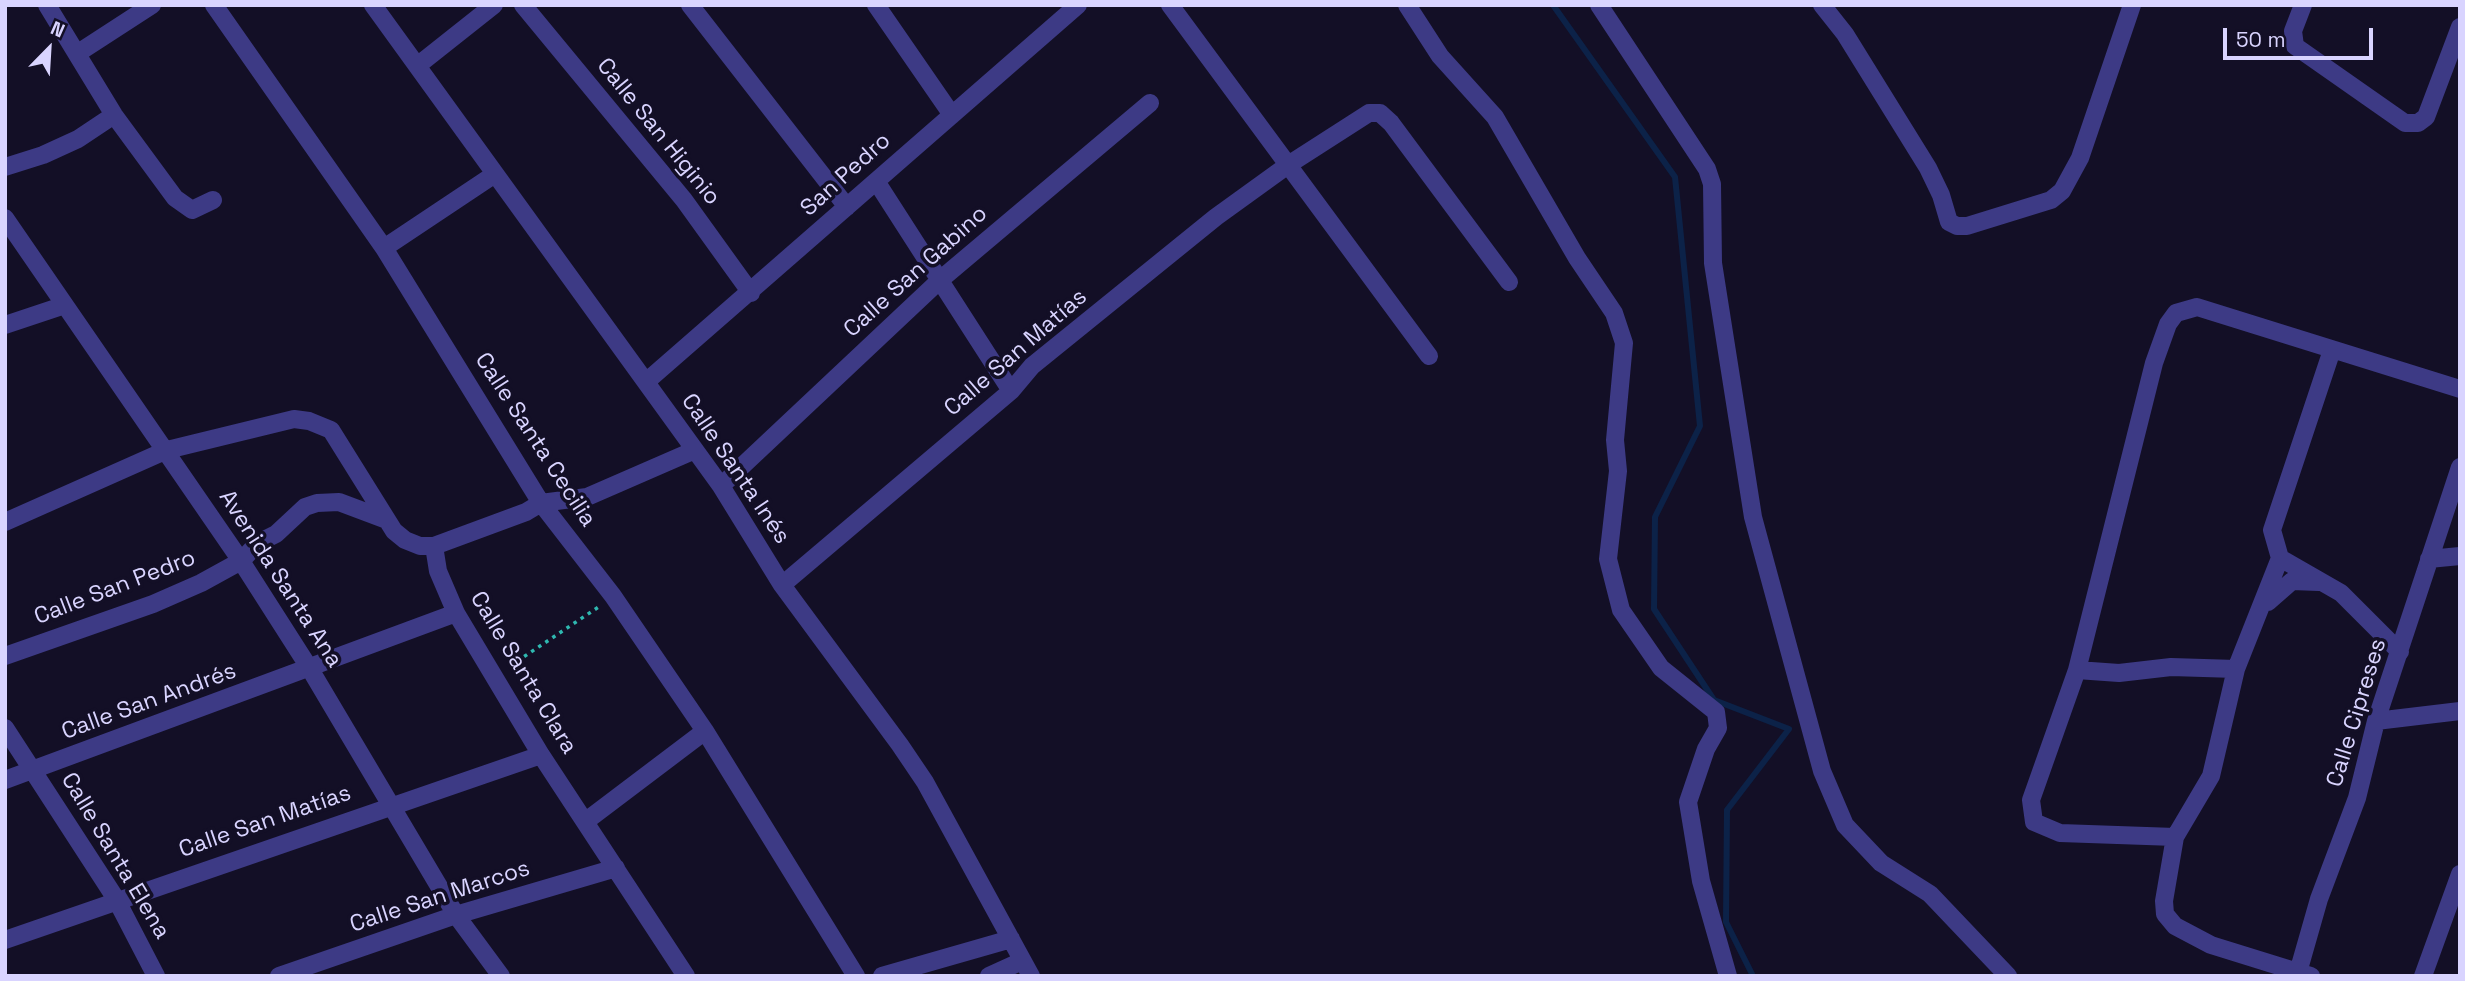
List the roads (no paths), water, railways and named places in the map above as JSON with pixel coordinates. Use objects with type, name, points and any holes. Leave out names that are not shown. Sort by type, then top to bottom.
[{"type":"street","points":[[47,5],[114,115],[183,206],[192,210],[213,200]]},
{"type":"street","points":[[78,53],[152,5]]},
{"type":"street","name":"Calle Santa Cecilia","points":[[214,5],[384,248],[541,503],[613,596],[705,731],[856,976]]},
{"type":"street","name":"Calle Santa Inés","points":[[373,5],[647,381],[721,486],[782,585],[925,782],[1027,968]]},
{"type":"street","points":[[417,66],[494,5]]},
{"type":"street","name":"Calle San Higinio","points":[[523,5],[684,200],[751,293]]},
{"type":"street","points":[[690,5],[847,207]]},
{"type":"street","points":[[876,5],[952,115]]},
{"type":"street","name":"San Pedro","points":[[647,381],[1078,5]]},
{"type":"street","points":[[1170,5],[1429,356]]},
{"type":"street","points":[[1408,5],[1440,56],[1495,117],[1577,258],[1614,313],[1624,343],[1615,440],[1618,471],[1608,559],[1621,610],[1661,668],[1716,712],[1718,728],[1706,749],[1688,802],[1701,881],[1728,976]]},
{"type":"street","points":[[1599,5],[1707,169],[1712,184],[1713,263],[1753,517],[1822,771],[1845,825],[1881,863],[1930,894],[2008,976]]},
{"type":"street","points":[[1822,5],[1845,34],[1928,168],[1941,195],[1949,222],[1957,226],[2050,200],[2062,191],[2080,158],[2132,5]]},
{"type":"street","points":[[2303,5],[2293,31],[2295,46],[2405,123],[2418,122],[2426,117],[2460,27]]},
{"type":"street","name":"Calle San Gabino","points":[[721,486],[940,280],[1150,103]]},
{"type":"street","name":"Calle San Matías","points":[[782,585],[1012,391],[1032,366],[1236,201],[1369,113],[1380,113],[1509,282]]},
{"type":"street","points":[[5,167],[43,155],[78,139],[114,115]]},
{"type":"street","points":[[384,248],[495,174]]},
{"type":"street","points":[[876,181],[1012,391]]},
{"type":"street","name":"Avenida Santa Ana","points":[[5,218],[241,561],[310,669],[456,915],[501,976]]},
{"type":"street","points":[[5,325],[65,305]]},
{"type":"street","points":[[2175,837],[2060,832],[2034,821],[2031,800],[2077,670],[2154,363],[2168,324],[2176,313],[2197,307],[2460,388]]},
{"type":"street","points":[[2303,974],[2211,945],[2175,926],[2165,914],[2164,901],[2175,837],[2211,776],[2236,669],[2280,558],[2272,530],[2333,350]]},
{"type":"street","points":[[5,522],[167,450],[294,419],[309,421],[331,430],[387,520],[405,540],[420,546],[434,546],[541,503],[587,497],[695,450]]},
{"type":"street","name":"Calle Cipreses","points":[[2303,974],[2319,899],[2357,798],[2376,721],[2460,467]]},
{"type":"street","name":"Calle San Pedro","points":[[5,656],[153,604],[241,561],[258,543],[276,534],[305,507],[317,503],[339,502],[387,520]]},
{"type":"street","name":"Calle Santa Clara","points":[[434,546],[438,571],[456,613],[541,755],[616,868],[680,975]]},
{"type":"street","points":[[2429,559],[2460,556]]},
{"type":"street","points":[[2280,558],[2341,593],[2400,652]]},
{"type":"street","points":[[2259,613],[2274,594],[2292,581],[2321,582]]},
{"type":"street","points":[[310,669],[456,613]]},
{"type":"street","points":[[2077,670],[2119,673],[2171,667],[2236,669]]},
{"type":"street","name":"Calle San Andrés","points":[[5,780],[310,669]]},
{"type":"street","points":[[2376,721],[2460,711]]},
{"type":"street","name":"Calle Santa Elena","points":[[5,728],[116,899],[156,976]]},
{"type":"street","points":[[586,821],[705,731]]},
{"type":"street","name":"Calle San Matías","points":[[5,940],[116,899],[541,755]]},
{"type":"street","name":"Calle San Marcos","points":[[279,976],[456,915],[616,868]]},
{"type":"street","points":[[2424,976],[2460,874]]},
{"type":"street","points":[[881,976],[1011,939]]},
{"type":"street","points":[[989,976],[1027,968]]},
{"type":"waterway","points":[[1553,5],[1675,177],[1700,426],[1655,517],[1654,609],[1714,700],[1789,729],[1727,810],[1726,922],[1753,976]]}]
